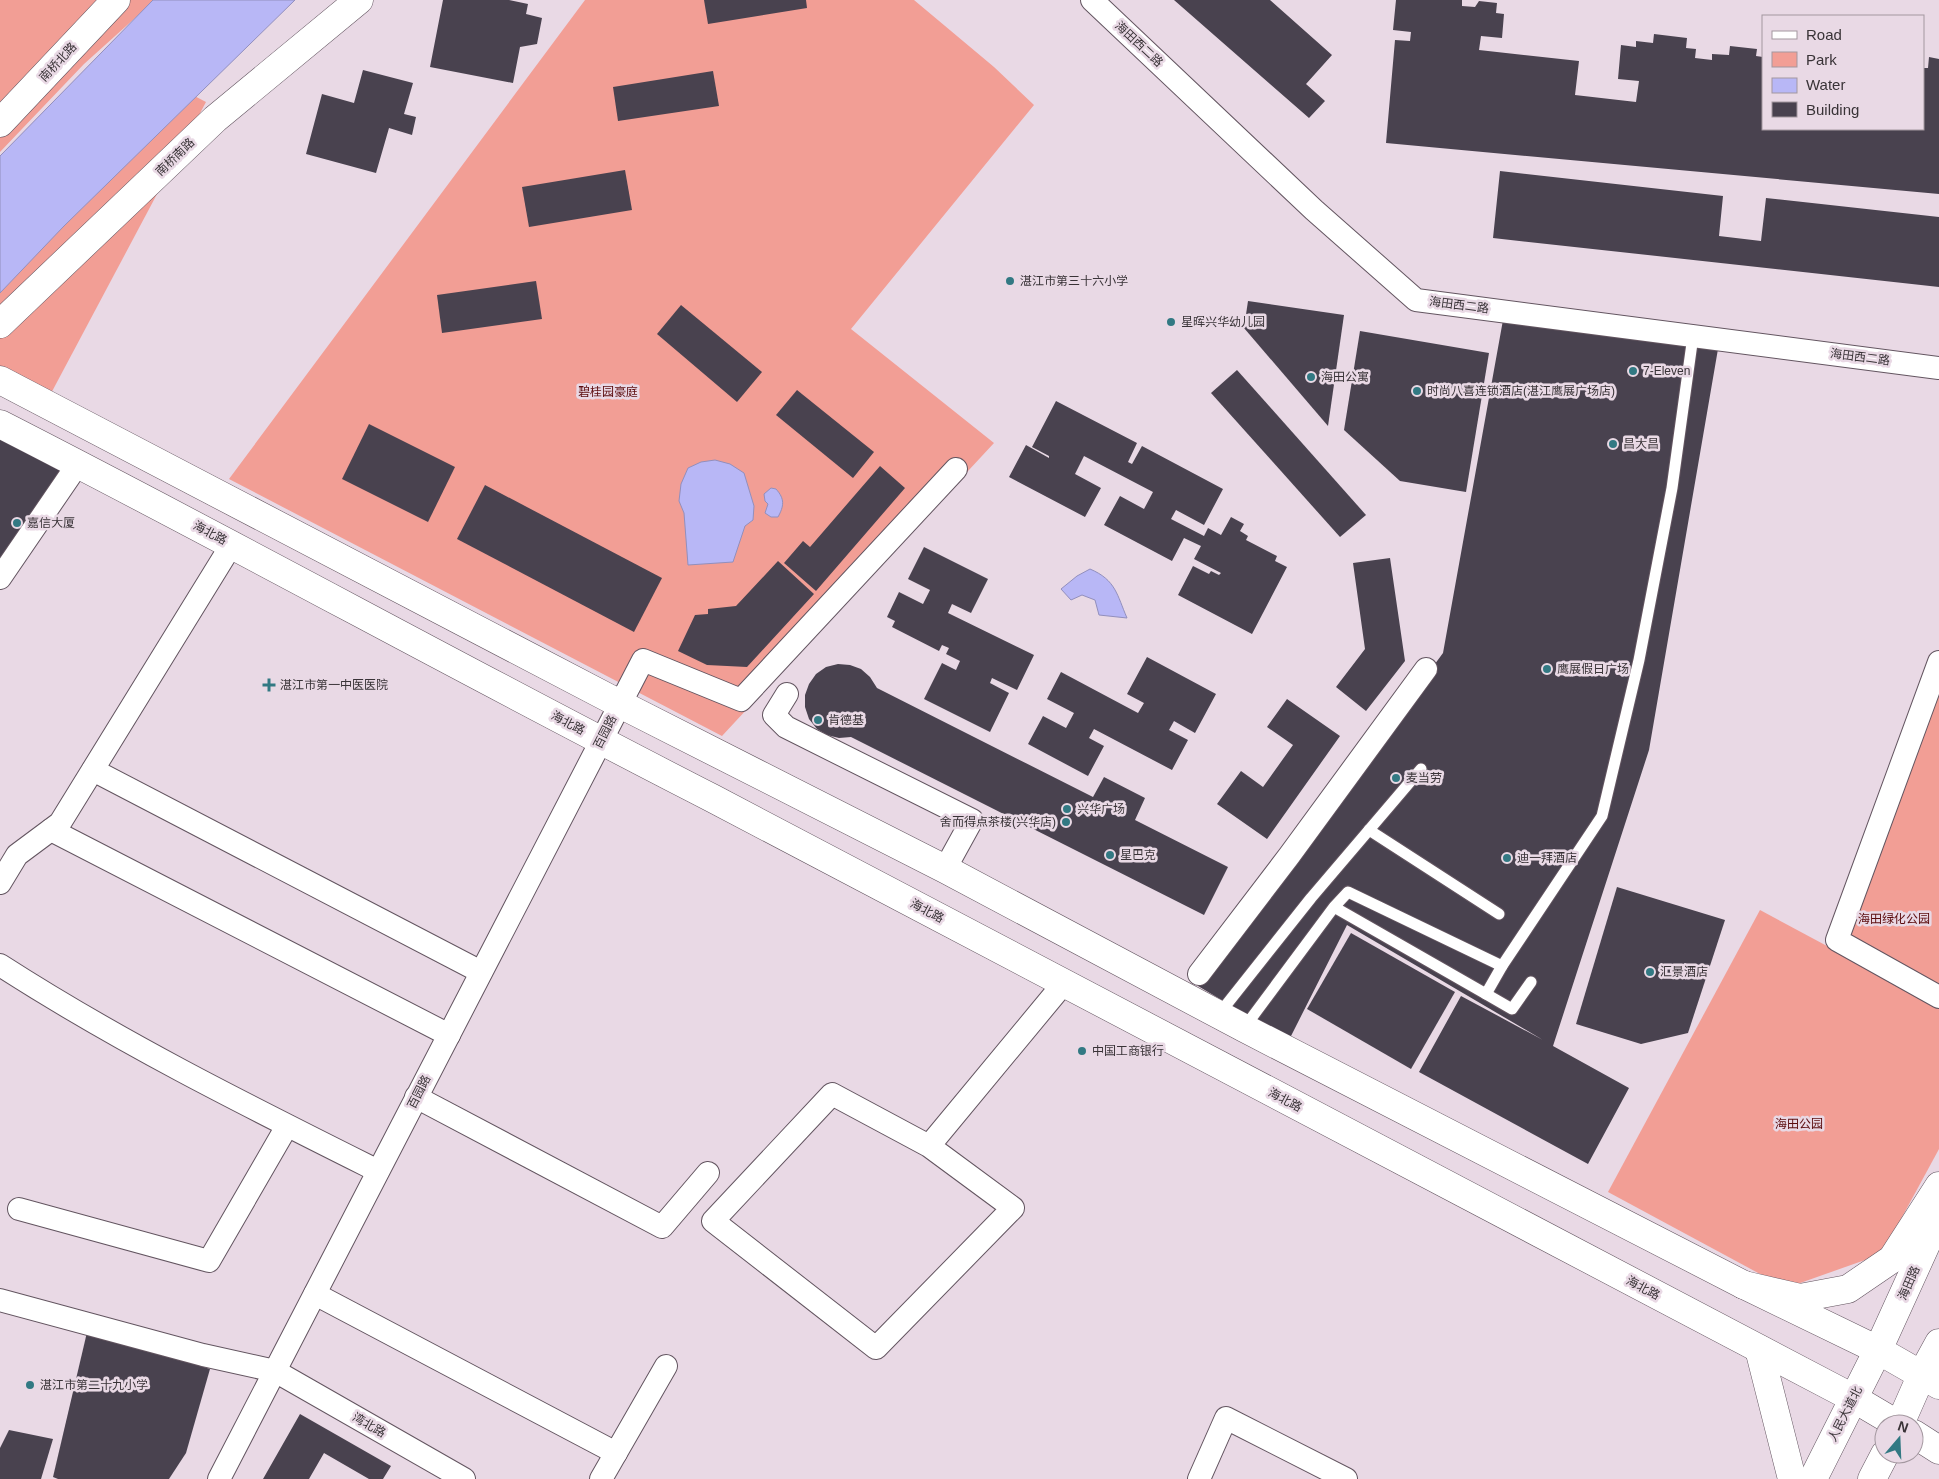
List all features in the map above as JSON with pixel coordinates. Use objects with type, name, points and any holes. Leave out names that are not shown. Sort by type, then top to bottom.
[{"type":"street","name":"南桥北路","points":[[0,123],[116,0]]},
{"type":"street","name":"南桥南路","points":[[0,324],[215,119],[359,0]]},
{"type":"street","name":"海田西二路","points":[[1092,0],[1314,210],[1416,300],[1939,368]]},
{"type":"street","points":[[0,380],[620,704],[945,869],[1192,984],[1219,1014],[1244,1028],[1744,1285],[1878,1350],[1931,1380]]},
{"type":"street","name":"海北路","points":[[0,424],[232,544],[601,741],[1881,1414]]},
{"type":"street","points":[[0,578],[78,464]]},
{"type":"street","name":"百园路","points":[[219,1479],[643,660],[741,700],[956,469]]},
{"type":"street","points":[[0,883],[17,855],[60,823],[232,544]]},
{"type":"street","points":[[1939,662],[1837,940],[1939,997]]},
{"type":"street","points":[[1192,984],[1289,856],[1426,669]]},
{"type":"street","points":[[787,694],[774,715],[786,727],[972,820],[945,869]]},
{"type":"street","points":[[93,770],[481,972]]},
{"type":"street","points":[[51,830],[449,1035]]},
{"type":"street","points":[[1192,984],[1216,924]]},
{"type":"street","points":[[0,965],[37,989],[223,1094],[378,1171]]},
{"type":"street","points":[[929,1146],[1064,983]]},
{"type":"street","points":[[832,1094],[929,1146],[1013,1208],[876,1348],[714,1221],[832,1094]]},
{"type":"street","points":[[416,1097],[662,1228],[708,1173]]},
{"type":"street","points":[[19,1209],[209,1262],[287,1126]]},
{"type":"street","points":[[1744,1285],[1800,1298],[1848,1289],[1892,1260],[1939,1186]]},
{"type":"street","name":"海田路","points":[[1878,1350],[1939,1216]]},
{"type":"street","points":[[315,1294],[616,1454]]},
{"type":"street","name":"湾北路","points":[[0,1300],[203,1355],[275,1371],[464,1479]]},
{"type":"street","points":[[1906,1414],[1931,1380],[1939,1343]]},
{"type":"street","points":[[1759,1349],[1792,1479]]},
{"type":"street","name":"人民大道北","points":[[1813,1479],[1878,1350]]},
{"type":"street","points":[[601,1479],[666,1366]]},
{"type":"street","points":[[1199,1479],[1226,1418],[1346,1479]]},
{"type":"street","points":[[1924,1440],[1939,1450]]},
{"type":"street","points":[[1872,1479],[1880,1464]]},
{"type":"lane","points":[[1486,994],[1502,966],[1602,816],[1639,660],[1668,508],[1693,336]]},
{"type":"lane","points":[[1219,1014],[1311,898],[1421,769]]},
{"type":"lane","points":[[1369,830],[1499,914]]},
{"type":"lane","points":[[1244,1028],[1334,907],[1348,892],[1502,966]]},
{"type":"lane","points":[[1334,907],[1512,1009],[1531,982]]},
{"type":"green space","points":[[0,0],[155,0],[84,64],[0,152]]},
{"type":"green space","name":"碧桂园豪庭","points":[[585,0],[914,0],[994,67],[1034,105],[851,329],[994,443],[722,736],[229,479]]},
{"type":"green space","points":[[181,89],[206,102],[48,399],[0,374],[0,262]]},
{"type":"green space","name":"海田绿化公园","points":[[1939,674],[1939,995],[1839,940]]},
{"type":"green space","name":"海田公园","points":[[1760,910],[1939,1006],[1939,1149],[1882,1254],[1786,1288],[1608,1192]]},
{"type":"water","points":[[153,0],[295,0],[64,226],[0,293],[0,156]]},
{"type":"water","points":[[715,460],[730,464],[744,473],[754,506],[753,520],[745,526],[733,562],[688,565],[684,513],[679,501],[681,484],[688,468],[701,462]]},
{"type":"water","points":[[771,488],[776,489],[782,499],[782,506],[778,517],[771,517],[765,513],[768,504],[765,501],[764,494]]},
{"type":"water","points":[[1090,569],[1099,573],[1110,583],[1118,595],[1127,618],[1099,615],[1095,600],[1082,595],[1071,600],[1061,589],[1077,576]]},
{"type":"building","points":[[443,0],[509,0],[528,4],[526,14],[542,18],[537,44],[520,47],[513,83],[430,67]]},
{"type":"building","points":[[704,0],[806,0],[807,8],[708,24]]},
{"type":"building","points":[[1174,0],[1270,0],[1332,55],[1306,84],[1325,101],[1309,118]]},
{"type":"building","points":[[1396,0],[1462,0],[1462,6],[1475,7],[1479,1],[1497,3],[1496,13],[1504,14],[1502,38],[1481,36],[1479,50],[1579,61],[1575,95],[1636,102],[1639,81],[1618,79],[1621,45],[1636,47],[1636,41],[1653,43],[1654,34],[1687,38],[1686,48],[1696,49],[1695,58],[1712,60],[1712,54],[1729,55],[1730,46],[1757,49],[1756,56],[1762,57],[1762,130],[1924,130],[1924,68],[1928,68],[1929,57],[1939,59],[1939,194],[1386,143],[1395,40],[1410,41],[1411,32],[1393,30]]},
{"type":"building","points":[[363,70],[413,83],[404,114],[416,117],[412,135],[389,128],[376,173],[306,154],[322,94],[354,103]]},
{"type":"building","points":[[713,71],[719,106],[618,121],[613,87]]},
{"type":"building","points":[[625,170],[632,210],[529,227],[522,187]]},
{"type":"building","points":[[1500,171],[1723,196],[1719,236],[1761,241],[1766,198],[1939,217],[1939,287],[1493,238]]},
{"type":"building","points":[[536,281],[542,319],[442,333],[437,295]]},
{"type":"building","name":"海田公寓","points":[[1248,301],[1344,315],[1328,426],[1244,328]]},
{"type":"building","points":[[681,305],[762,372],[737,402],[657,334]]},
{"type":"building","name":"鹰展假日广场","points":[[1503,320],[1718,349],[1649,750],[1553,1046],[1629,1088],[1588,1164],[1419,1072],[1461,996],[1543,1040],[1347,925],[1289,1040],[1198,986],[1443,653]]},
{"type":"building","name":"时尚八喜连锁酒店(湛江鹰展广场店)","points":[[1360,331],[1489,353],[1466,492],[1400,481],[1344,430]]},
{"type":"building","points":[[1237,370],[1366,515],[1340,537],[1211,393]]},
{"type":"building","points":[[797,390],[874,452],[853,478],[776,415]]},
{"type":"building","points":[[1056,401],[1137,443],[1128,462],[1132,464],[1142,446],[1223,489],[1204,525],[1176,510],[1171,519],[1204,536],[1208,528],[1221,535],[1231,517],[1244,524],[1240,531],[1248,536],[1246,540],[1277,556],[1275,561],[1287,567],[1252,634],[1178,595],[1193,566],[1209,574],[1211,571],[1219,575],[1221,573],[1194,559],[1201,546],[1184,538],[1172,561],[1104,525],[1120,496],[1144,509],[1153,492],[1084,456],[1075,474],[1101,488],[1085,517],[1009,477],[1026,445],[1049,458],[1049,456],[1032,447]]},
{"type":"building","points":[[369,424],[455,467],[428,522],[342,479]]},
{"type":"building","name":"嘉信大厦","points":[[0,438],[68,475],[0,571]]},
{"type":"building","points":[[880,466],[905,488],[816,591],[784,563],[803,541],[810,547]]},
{"type":"building","points":[[485,485],[662,578],[634,632],[457,539]]},
{"type":"building","points":[[924,547],[988,579],[971,613],[952,604],[948,613],[1034,655],[1017,690],[992,678],[990,683],[1009,693],[990,732],[924,699],[942,663],[956,670],[960,661],[946,654],[949,648],[942,645],[939,651],[892,627],[895,621],[887,617],[899,592],[923,604],[930,590],[908,579]]},
{"type":"building","points":[[1390,558],[1405,661],[1366,711],[1336,687],[1365,649],[1353,563]]},
{"type":"building","points":[[778,561],[814,594],[747,667],[707,665],[678,651],[695,615],[708,614],[708,609],[736,606]]},
{"type":"building","points":[[1147,657],[1216,694],[1195,733],[1174,721],[1169,730],[1188,740],[1172,770],[1094,729],[1089,738],[1104,746],[1088,776],[1028,744],[1043,716],[1066,728],[1074,713],[1047,699],[1061,672],[1138,713],[1144,703],[1127,694]]},
{"type":"building","name":"兴华广场","points":[[838,664],[850,665],[861,669],[870,677],[877,688],[1093,797],[1104,777],[1145,798],[1135,820],[1228,867],[1204,915],[851,737],[839,738],[827,735],[817,729],[809,719],[805,707],[805,695],[809,684],[816,674],[826,667]]},
{"type":"building","points":[[1287,699],[1340,736],[1267,839],[1217,804],[1241,771],[1263,787],[1293,745],[1267,727]]},
{"type":"building","name":"汇景酒店","points":[[1617,887],[1725,920],[1688,1033],[1641,1044],[1576,1024]]},
{"type":"building","points":[[1351,933],[1455,992],[1411,1069],[1307,1009]]},
{"type":"building","points":[[88,1328],[210,1369],[186,1453],[169,1479],[58,1479],[53,1477]]},
{"type":"building","points":[[300,1414],[391,1466],[383,1479],[369,1479],[324,1453],[309,1479],[263,1479]]},
{"type":"building","points":[[9,1430],[53,1439],[41,1479],[0,1479],[0,1448]]},
{"type":"place","name":"湛江市第三十六小学","points":[[1010,281]]},
{"type":"place","name":"星晖兴华幼儿园","points":[[1171,322]]},
{"type":"place","name":"7-Eleven","points":[[1633,371]]},
{"type":"place","name":"海田公寓","points":[[1311,377]]},
{"type":"place","name":"时尚八喜连锁酒店(湛江鹰展广场店)","points":[[1417,391]]},
{"type":"place","name":"昌大昌","points":[[1613,444]]},
{"type":"place","name":"嘉信大厦","points":[[17,523]]},
{"type":"place","name":"鹰展假日广场","points":[[1547,669]]},
{"type":"place","name":"湛江市第一中医医院","points":[[269,685]]},
{"type":"place","name":"肯德基","points":[[818,720]]},
{"type":"place","name":"麦当劳","points":[[1396,778]]},
{"type":"place","name":"兴华广场","points":[[1067,809]]},
{"type":"place","name":"舍而得点茶楼(兴华店)","points":[[1066,822]]},
{"type":"place","name":"星巴克","points":[[1110,855]]},
{"type":"place","name":"迪一拜酒店","points":[[1507,858]]},
{"type":"place","name":"汇景酒店","points":[[1650,972]]},
{"type":"place","name":"中国工商银行","points":[[1082,1051]]},
{"type":"place","name":"湛江市第二十九小学","points":[[30,1385]]}]
